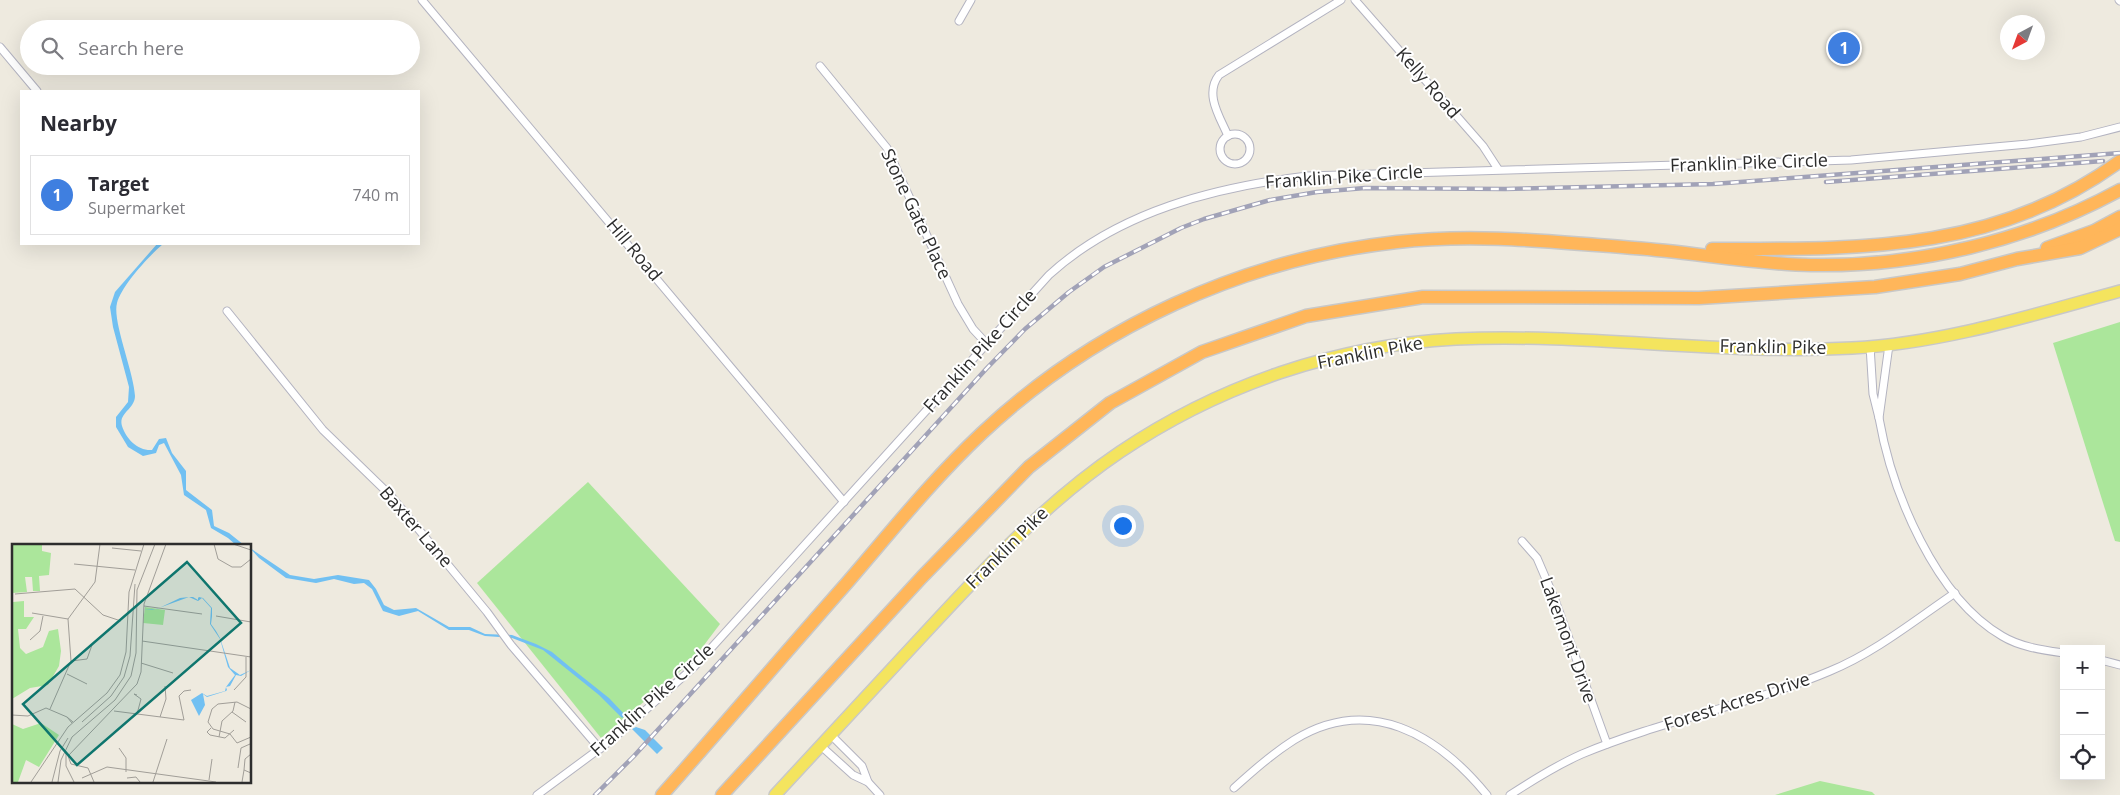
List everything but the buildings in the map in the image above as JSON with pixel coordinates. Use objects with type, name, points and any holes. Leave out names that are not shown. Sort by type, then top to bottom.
[{"type":"highway","points":[[1654,250],[1818,250],[1909,242],[1951,235],[2042,206],[2088,183],[2120,160]]},
{"type":"highway","points":[[662,795],[959,456],[995,422],[1084,353],[1127,328],[1184,300],[1245,276],[1310,257],[1372,245],[1429,239],[1493,238],[1654,250],[1801,265],[1844,265],[1892,261],[1948,252],[2002,238],[2042,225],[2102,200],[2120,190]]},
{"type":"highway","points":[[2017,259],[2094,230],[2120,217]]},
{"type":"highway","points":[[722,795],[922,577],[1029,468],[1110,403],[1202,352],[1306,316],[1423,297],[1699,298],[1866,288],[1960,274],[2017,259],[2080,248],[2120,229]]},
{"type":"main road","name":"Franklin Pike","points":[[776,795],[994,559],[1058,498],[1097,468],[1145,436],[1192,410],[1252,383],[1292,369],[1357,353],[1404,344],[1456,339],[1537,339],[1790,349],[1889,345],[1961,333],[2120,291]]},
{"type":"street","name":"Hill Road","points":[[422,0],[844,502]]},
{"type":"street","points":[[959,21],[971,0]]},
{"type":"street","points":[[1228,136],[1212,94],[1214,83],[1219,75],[1341,0]]},
{"type":"street","name":"Kelly Road","points":[[1355,0],[1483,146],[1498,169]]},
{"type":"street","points":[[0,47],[20,71]]},
{"type":"street","name":"Stone Gate Place","points":[[820,66],[887,148],[958,304],[973,329],[986,343]]},
{"type":"street","points":[[24,75],[36,90]]},
{"type":"street","name":"Franklin Pike Circle","points":[[537,795],[600,749],[694,667],[1044,279],[1065,261],[1086,247],[1125,226],[1192,198],[1238,186],[1307,176],[1851,160],[2082,138],[2120,127]]},
{"type":"street","points":[[1240,135],[1248,142],[1249,155],[1241,163],[1230,163],[1222,156],[1221,144],[1228,136],[1240,135]]},
{"type":"street","name":"Baxter Lane","points":[[227,311],[323,430],[391,496],[478,600],[507,640],[600,749]]},
{"type":"street","points":[[1879,418],[1889,345]]},
{"type":"street","points":[[1870,346],[1873,394],[1886,457],[1904,507],[1926,551],[1955,593],[1980,622],[2002,636],[2023,645],[2060,652]]},
{"type":"street","name":"Lakemont Drive","points":[[1522,541],[1537,558],[1555,600],[1607,744]]},
{"type":"street","name":"Forest Acres Drive","points":[[1510,795],[1563,763],[1607,744],[1783,689],[1830,671],[1872,650],[1955,593]]},
{"type":"street","points":[[2105,661],[2120,665]]},
{"type":"street","points":[[1234,788],[1266,760],[1303,735],[1333,724],[1368,720],[1404,727],[1432,743],[1454,760],[1487,795]]},
{"type":"street","points":[[831,735],[862,766],[868,782],[880,795]]},
{"type":"street","points":[[821,746],[853,775],[868,782]]},
{"type":"green space","points":[[2120,322],[2120,542],[2115,541],[2053,343]]},
{"type":"green space","points":[[588,482],[720,624],[692,661],[601,738],[477,583]]},
{"type":"green space","points":[[1820,781],[1872,792],[1875,795],[1775,795]]},
{"type":"water","points":[[156,245],[162,245],[130,280],[117,303],[116,311],[120,334],[135,396],[122,418],[122,426],[126,435],[133,443],[147,450],[152,450],[159,439],[166,438],[172,453],[186,471],[186,490],[212,510],[214,526],[229,533],[243,544],[235,544],[211,528],[206,510],[184,495],[181,475],[164,443],[159,445],[156,453],[143,456],[128,447],[116,427],[116,417],[128,402],[129,387],[113,327],[110,307],[115,292]]},
{"type":"water","points":[[251,549],[290,575],[314,579],[338,575],[369,580],[384,605],[394,610],[416,608],[449,627],[470,627],[485,634],[512,635],[536,644],[552,652],[609,698],[625,715],[622,718],[599,695],[543,650],[512,638],[485,636],[469,630],[449,630],[418,611],[399,616],[383,611],[372,589],[364,583],[354,584],[334,579],[316,583],[286,578],[259,558]]},
{"type":"water","points":[[636,727],[645,730],[663,748],[657,754],[632,729]]},
{"type":"railway","points":[[595,795],[634,756],[987,368],[1025,329],[1069,292],[1104,267],[1181,228],[1204,219],[1270,200],[1317,192],[1365,188],[1505,189],[1713,184],[2120,153]]},
{"type":"railway","points":[[1826,182],[2103,161]]},
{"type":"place","name":"Target","points":[[1844,48]]}]
